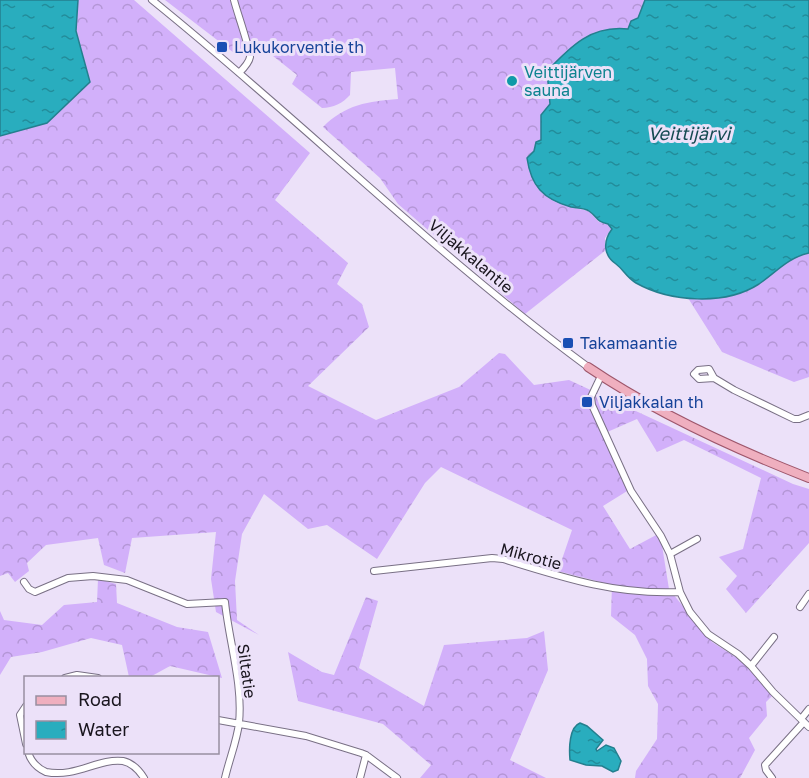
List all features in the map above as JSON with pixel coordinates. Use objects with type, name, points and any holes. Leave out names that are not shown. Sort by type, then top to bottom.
[{"type":"main road","name":"Viljakkalantie","points":[[588,367],[641,401],[675,419],[757,458],[809,478]]},
{"type":"street","name":"Viljakkalantie","points":[[152,0],[488,291],[588,367]]},
{"type":"street","points":[[234,0],[250,57],[239,73]]},
{"type":"street","points":[[601,376],[591,397],[592,405],[631,491],[661,536],[670,554],[680,592],[690,612],[708,634],[738,654],[751,666],[804,723]]},
{"type":"street","points":[[714,378],[794,419],[809,415]]},
{"type":"street","points":[[670,554],[697,539]]},
{"type":"street","name":"Mikrotie","points":[[374,571],[492,558],[619,591],[680,592]]},
{"type":"street","name":"Siltatie","points":[[24,582],[29,589],[35,592],[78,576],[116,578],[135,582],[187,604],[225,602],[239,692],[238,725],[225,778]]},
{"type":"street","points":[[800,607],[809,594]]},
{"type":"street","points":[[751,666],[774,637]]},
{"type":"street","points":[[24,709],[20,715],[20,722],[24,737]]},
{"type":"street","points":[[772,778],[765,765],[804,723],[809,709]]},
{"type":"street","points":[[219,720],[325,741],[366,755],[397,778]]},
{"type":"street","points":[[29,754],[40,770],[65,777],[118,761],[129,763],[144,778]]},
{"type":"street","points":[[360,778],[366,755]]},
{"type":"green space","points":[[78,0],[134,0],[310,153],[275,200],[348,263],[337,284],[362,304],[369,327],[308,386],[376,420],[459,387],[499,353],[505,354],[534,385],[569,380],[793,484],[809,489],[809,543],[746,613],[726,589],[737,576],[719,557],[743,549],[761,478],[684,440],[657,452],[637,419],[605,433],[632,488],[603,506],[630,549],[660,533],[669,589],[712,642],[742,661],[772,696],[766,702],[767,716],[749,738],[755,750],[740,778],[635,778],[636,771],[657,739],[658,704],[648,686],[647,659],[635,635],[611,616],[612,585],[558,571],[572,530],[441,467],[425,483],[377,559],[327,525],[308,529],[264,494],[242,534],[235,581],[237,620],[259,635],[216,612],[211,579],[216,532],[132,538],[125,573],[104,565],[98,538],[46,545],[27,563],[29,571],[15,582],[8,573],[0,576],[0,136],[47,123],[90,82],[76,31]]},
{"type":"green space","points":[[165,0],[645,0],[638,18],[628,30],[617,28],[547,70],[550,104],[541,115],[575,208],[589,211],[599,222],[608,224],[612,229],[605,238],[606,250],[525,314],[398,204],[380,178],[323,127],[348,109],[377,101],[398,99],[395,68],[351,72],[350,95],[338,104],[322,108],[292,84],[297,75],[268,52],[263,45],[238,56]]},
{"type":"green space","points":[[809,253],[809,377],[794,382],[722,352],[688,298],[702,299],[760,283],[776,269]]},
{"type":"green space","points":[[98,579],[116,584],[117,603],[177,627],[208,632],[222,678],[170,666],[152,676],[129,676],[122,645],[91,638],[42,652],[11,657],[0,675],[0,611],[4,620],[42,625],[64,605],[97,602]]},
{"type":"green space","points":[[366,597],[378,601],[359,668],[424,706],[444,645],[527,638],[544,631],[548,670],[510,760],[546,778],[420,778],[431,765],[383,724],[298,701],[288,652],[322,672],[334,675]]},
{"type":"water","points":[[0,0],[78,0],[76,31],[90,82],[47,123],[0,136]]},
{"type":"water","name":"Veittijärvi","points":[[645,0],[809,0],[809,253],[789,262],[759,284],[730,296],[698,299],[681,297],[665,294],[636,283],[612,260],[607,252],[607,238],[612,229],[608,224],[587,210],[553,200],[535,184],[529,168],[527,158],[534,151],[536,142],[541,140],[541,115],[550,104],[547,71],[573,46],[592,34],[603,30],[628,29],[631,21],[638,18]]},
{"type":"water","points":[[580,723],[603,740],[596,749],[597,751],[606,745],[614,748],[621,761],[618,770],[613,772],[602,766],[586,765],[570,760],[572,734],[576,725]]},
{"type":"place","name":"Lukukorventie th","points":[[222,47]]},
{"type":"place","name":"Veittijärven sauna","points":[[512,81]]},
{"type":"place","name":"Takamaantie","points":[[568,343]]},
{"type":"place","name":"Viljakkalan th","points":[[587,402]]}]
